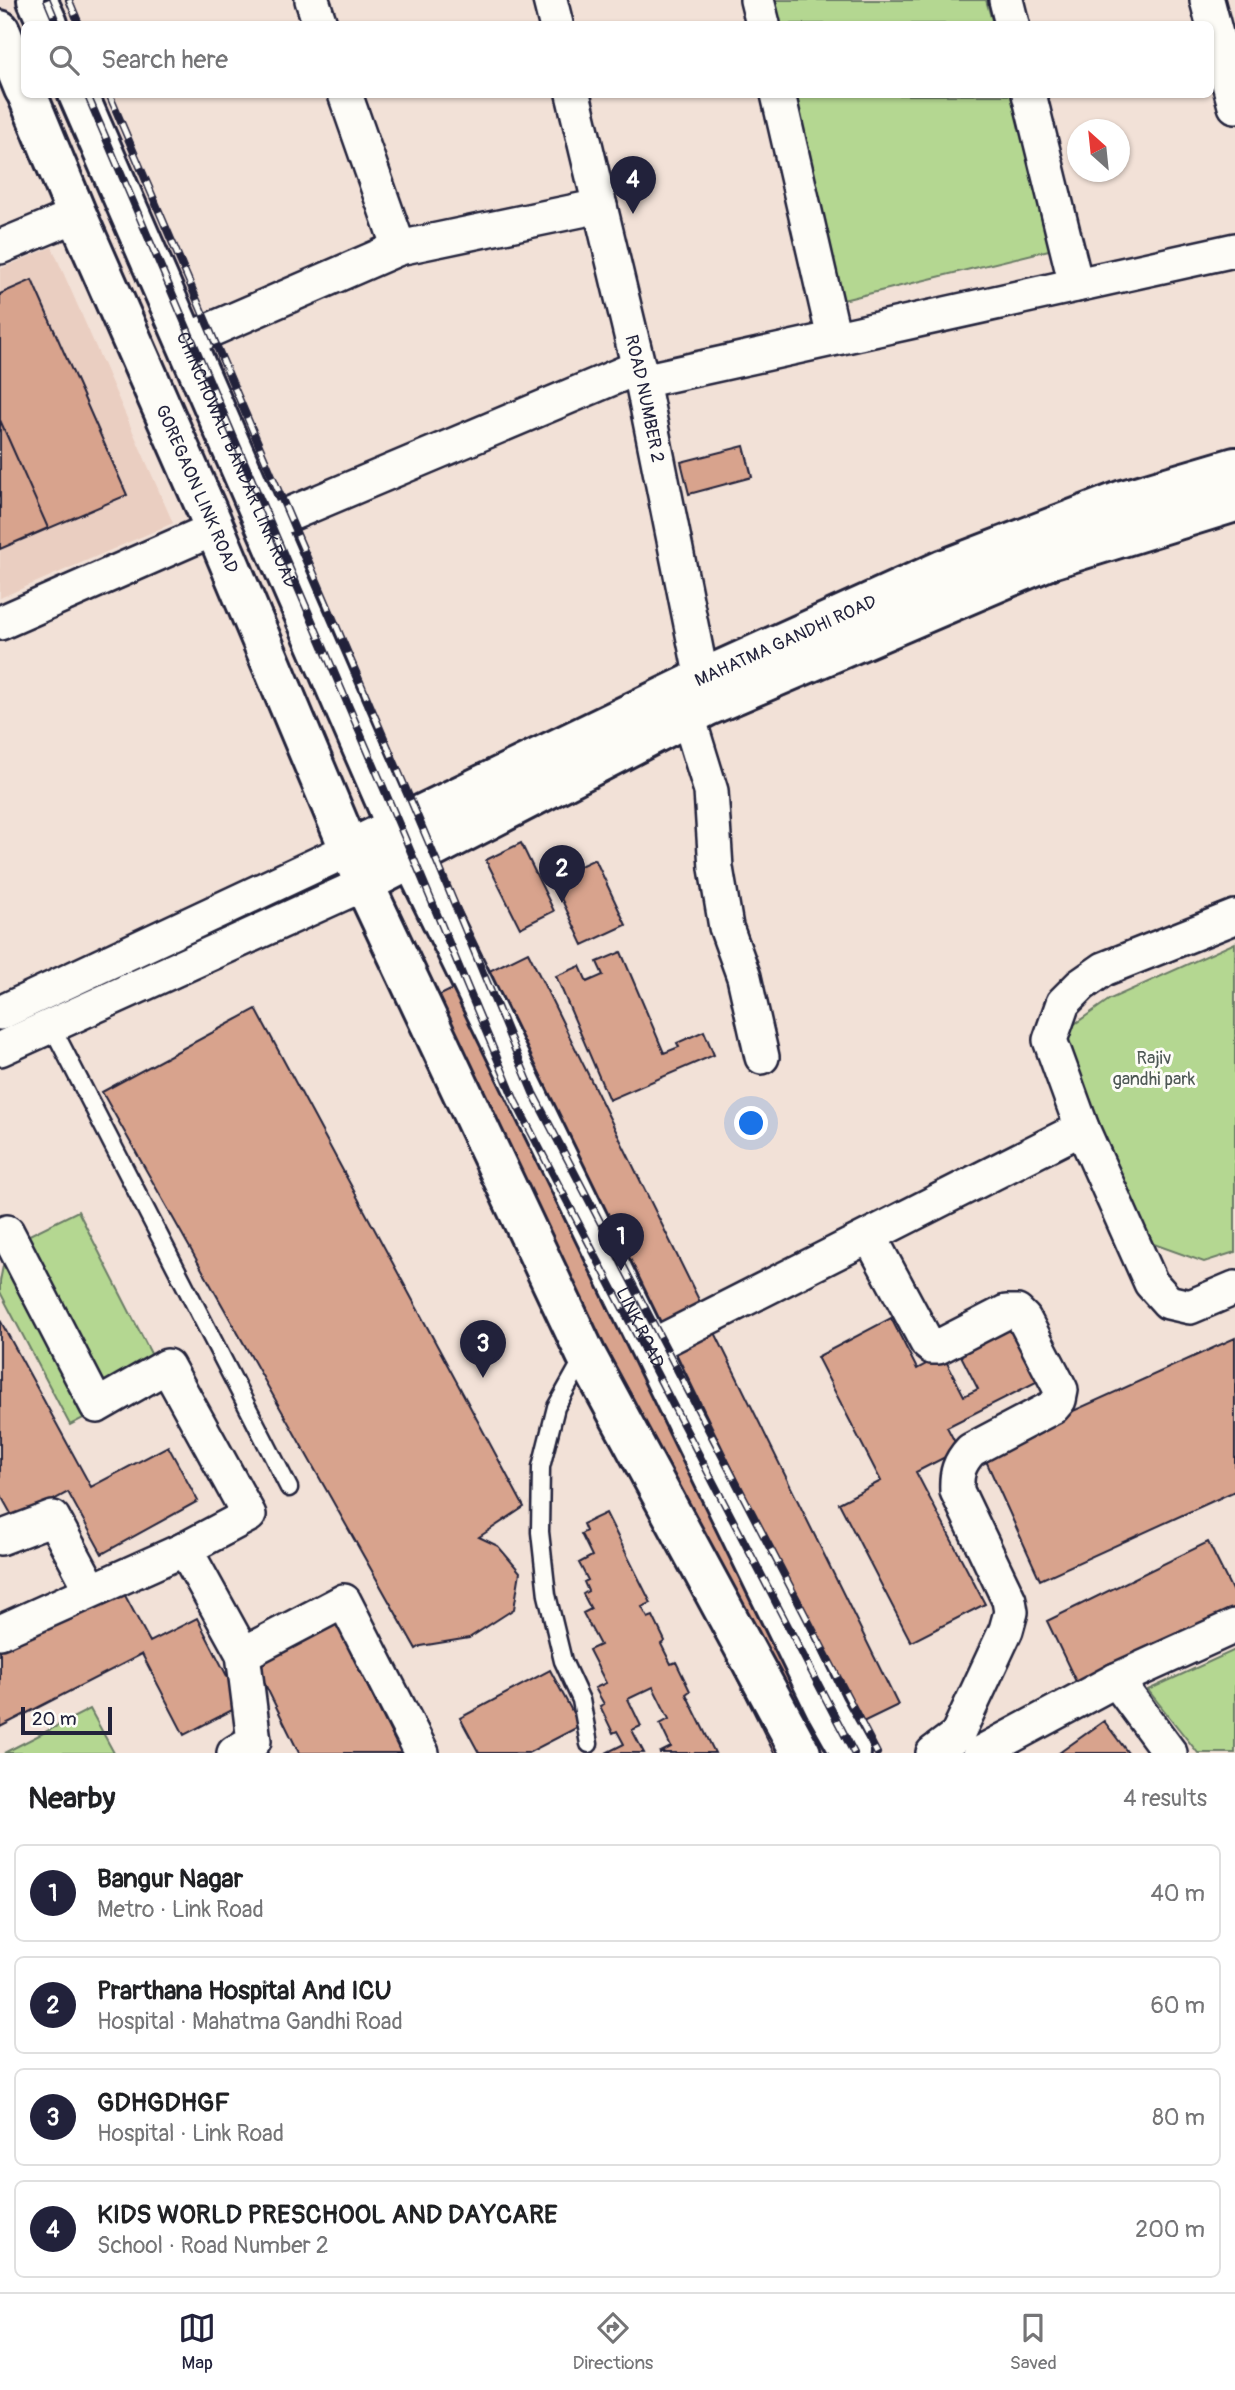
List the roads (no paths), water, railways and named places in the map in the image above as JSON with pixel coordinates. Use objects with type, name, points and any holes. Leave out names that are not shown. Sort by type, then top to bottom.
[{"type":"main road","points":[[37,0],[47,21]]},
{"type":"main road","points":[[0,30],[21,82]]},
{"type":"main road","name":"GOREGAON LINK ROAD","points":[[29,98],[364,884]]},
{"type":"main road","name":"CHINCHOWALI BANDAR LINK ROAD","points":[[80,98],[396,826]]},
{"type":"main road","name":"MAHATMA GANDHI ROAD","points":[[364,884],[942,570],[1123,500],[1232,485]]},
{"type":"main road","name":"MAHATMA GANDHI ROAD","points":[[348,850],[396,826],[699,700]]},
{"type":"main road","name":"LINK ROAD","points":[[396,826],[825,1707],[851,1753]]},
{"type":"main road","points":[[364,884],[586,1355],[801,1753]]},
{"type":"street","points":[[312,0],[319,21]]},
{"type":"street","points":[[757,0],[761,21]]},
{"type":"street","points":[[1006,0],[1011,21]]},
{"type":"street","points":[[1207,0],[1213,21]]},
{"type":"street","points":[[1214,26],[1235,106]]},
{"type":"street","points":[[346,98],[399,248]]},
{"type":"street","name":"ROAD NUMBER 2","points":[[574,98],[640,374],[699,700],[711,791],[716,867],[726,928],[744,977],[762,1057]]},
{"type":"street","points":[[779,98],[834,338]]},
{"type":"street","points":[[1030,98],[1076,285]]},
{"type":"street","points":[[185,341],[399,248],[600,206]]},
{"type":"street","points":[[0,247],[77,215]]},
{"type":"street","points":[[264,525],[640,374],[834,338],[1235,250]]},
{"type":"street","points":[[0,623],[214,529]]},
{"type":"street","points":[[0,1013],[348,850]]},
{"type":"street","points":[[0,1049],[364,884]]},
{"type":"street","points":[[1235,917],[1104,969],[1081,985],[1063,1003],[1050,1040],[1082,1128],[1152,1283],[1168,1302],[1190,1307],[1235,1288]]},
{"type":"street","points":[[650,1347],[1082,1128]]},
{"type":"street","points":[[0,1236],[7,1233],[97,1406],[167,1366],[249,1514],[186,1549],[91,1589],[0,1632]]},
{"type":"street","points":[[870,1237],[927,1343],[938,1347],[1006,1312],[1017,1311],[1024,1319],[1061,1390],[1059,1400],[1053,1407],[971,1450],[961,1461],[956,1475],[957,1491],[1012,1612],[957,1735],[933,1753]]},
{"type":"street","points":[[0,1538],[53,1518],[91,1589]]},
{"type":"street","points":[[186,1549],[243,1654],[250,1749]]},
{"type":"street","points":[[243,1654],[344,1601],[422,1753]]},
{"type":"street","points":[[980,1753],[1116,1680],[1235,1626]]},
{"type":"street","points":[[1116,1680],[1170,1753]]},
{"type":"lane","points":[[51,1025],[289,1488]]},
{"type":"lane","points":[[586,1355],[556,1407],[541,1467],[540,1532],[547,1595],[563,1661],[581,1700],[589,1744]]},
{"type":"railway","points":[[47,0],[56,21]]},
{"type":"railway","points":[[69,0],[78,21]]},
{"type":"railway","points":[[89,98],[515,1101],[854,1753]]},
{"type":"railway","points":[[111,98],[533,1093],[877,1753]]},
{"type":"place","name":"KIDS WORLD PRESCHOOL AND DAYCARE","points":[[633,214]]},
{"type":"place","name":"Prarthana Hospital And ICU","points":[[562,903]]},
{"type":"place","name":"Bangur Nagar","points":[[621,1271]]},
{"type":"place","name":"GDHGDHGF","points":[[483,1378]]},
{"type":"park label","name":"Rajiv gandhi park","points":[[1154,1068]]}]
